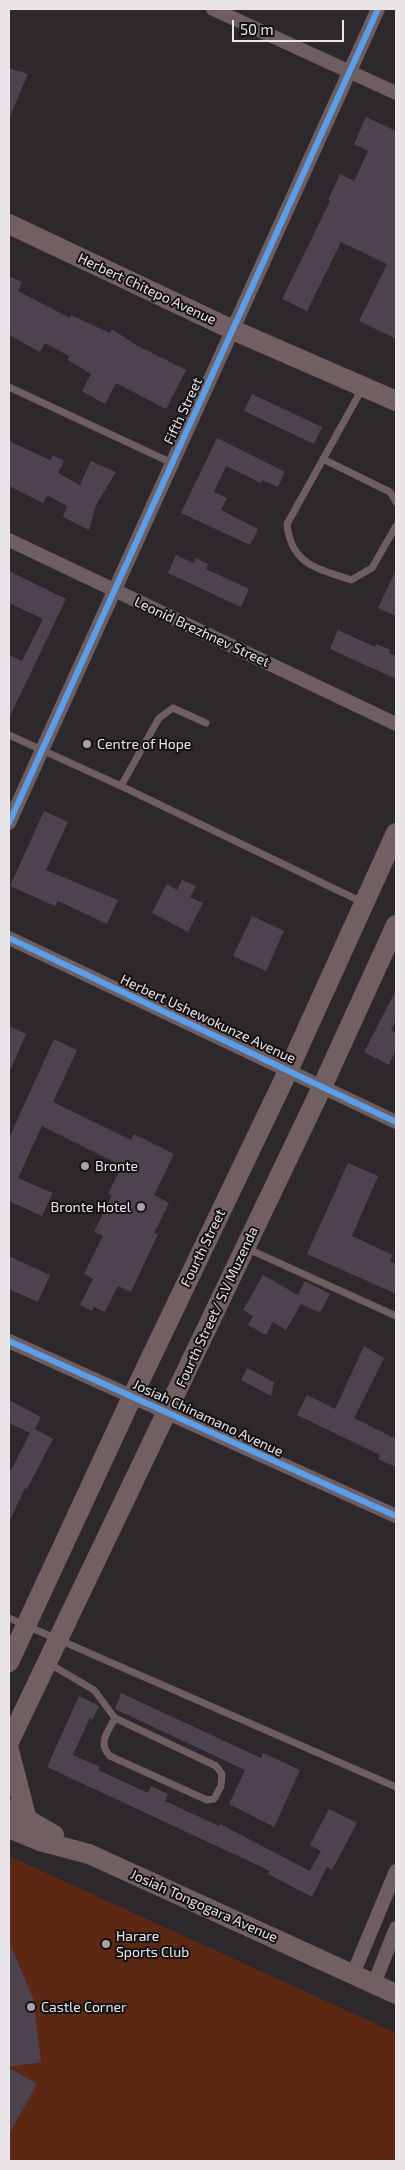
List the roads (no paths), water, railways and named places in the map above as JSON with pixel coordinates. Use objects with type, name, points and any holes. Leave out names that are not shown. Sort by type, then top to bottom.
[{"type":"main road","name":"Herbert Chitepo Avenue","points":[[9,224],[234,330],[396,401]]},
{"type":"main road","name":"Fourth Street","points":[[9,1662],[17,1622],[132,1396],[288,1071],[396,833]]},
{"type":"main road","name":"Fourth Street/ S.V Muzenda","points":[[9,1742],[322,1087],[396,925]]},
{"type":"main road","points":[[9,1750],[27,1820]]},
{"type":"main road","points":[[9,1809],[89,1854]]},
{"type":"main road","name":"Josiah Tongogara Avenue","points":[[9,1828],[40,1841],[89,1854],[396,1994]]},
{"type":"street","points":[[213,9],[396,93]]},
{"type":"street","name":"Fifth Street","points":[[9,823],[378,9]]},
{"type":"street","name":"Leonid Brezhnev Street","points":[[9,540],[396,724]]},
{"type":"street","name":"Herbert Ushewokunze Avenue","points":[[9,938],[396,1122]]},
{"type":"street","name":"Josiah Chinamano Avenue","points":[[9,1341],[396,1516]]},
{"type":"street","points":[[353,1974],[396,1871]]},
{"type":"street","points":[[374,1984],[396,1928]]},
{"type":"lane","points":[[9,387],[172,463]]},
{"type":"lane","points":[[364,387],[286,524],[288,542],[307,565],[351,580],[372,568],[396,526]]},
{"type":"lane","points":[[323,459],[390,492],[396,502]]},
{"type":"lane","points":[[121,786],[159,718],[173,708],[206,723]]},
{"type":"lane","points":[[9,735],[121,786],[365,904]]},
{"type":"lane","points":[[245,1248],[396,1316]]},
{"type":"lane","points":[[17,1622],[396,1786]]},
{"type":"lane","points":[[46,1662],[94,1690],[115,1718],[216,1766],[222,1774],[221,1786],[214,1798],[207,1800],[110,1756],[104,1750],[102,1744],[115,1718]]},
{"type":"place","name":"Centre of Hope","points":[[87,744]]},
{"type":"place","name":"Bronte","points":[[85,1166]]},
{"type":"place","name":"Bronte Hotel","points":[[141,1207]]},
{"type":"place","name":"Harare Sports Club","points":[[106,1944]]},
{"type":"place","name":"Castle Corner","points":[[31,2007]]}]
